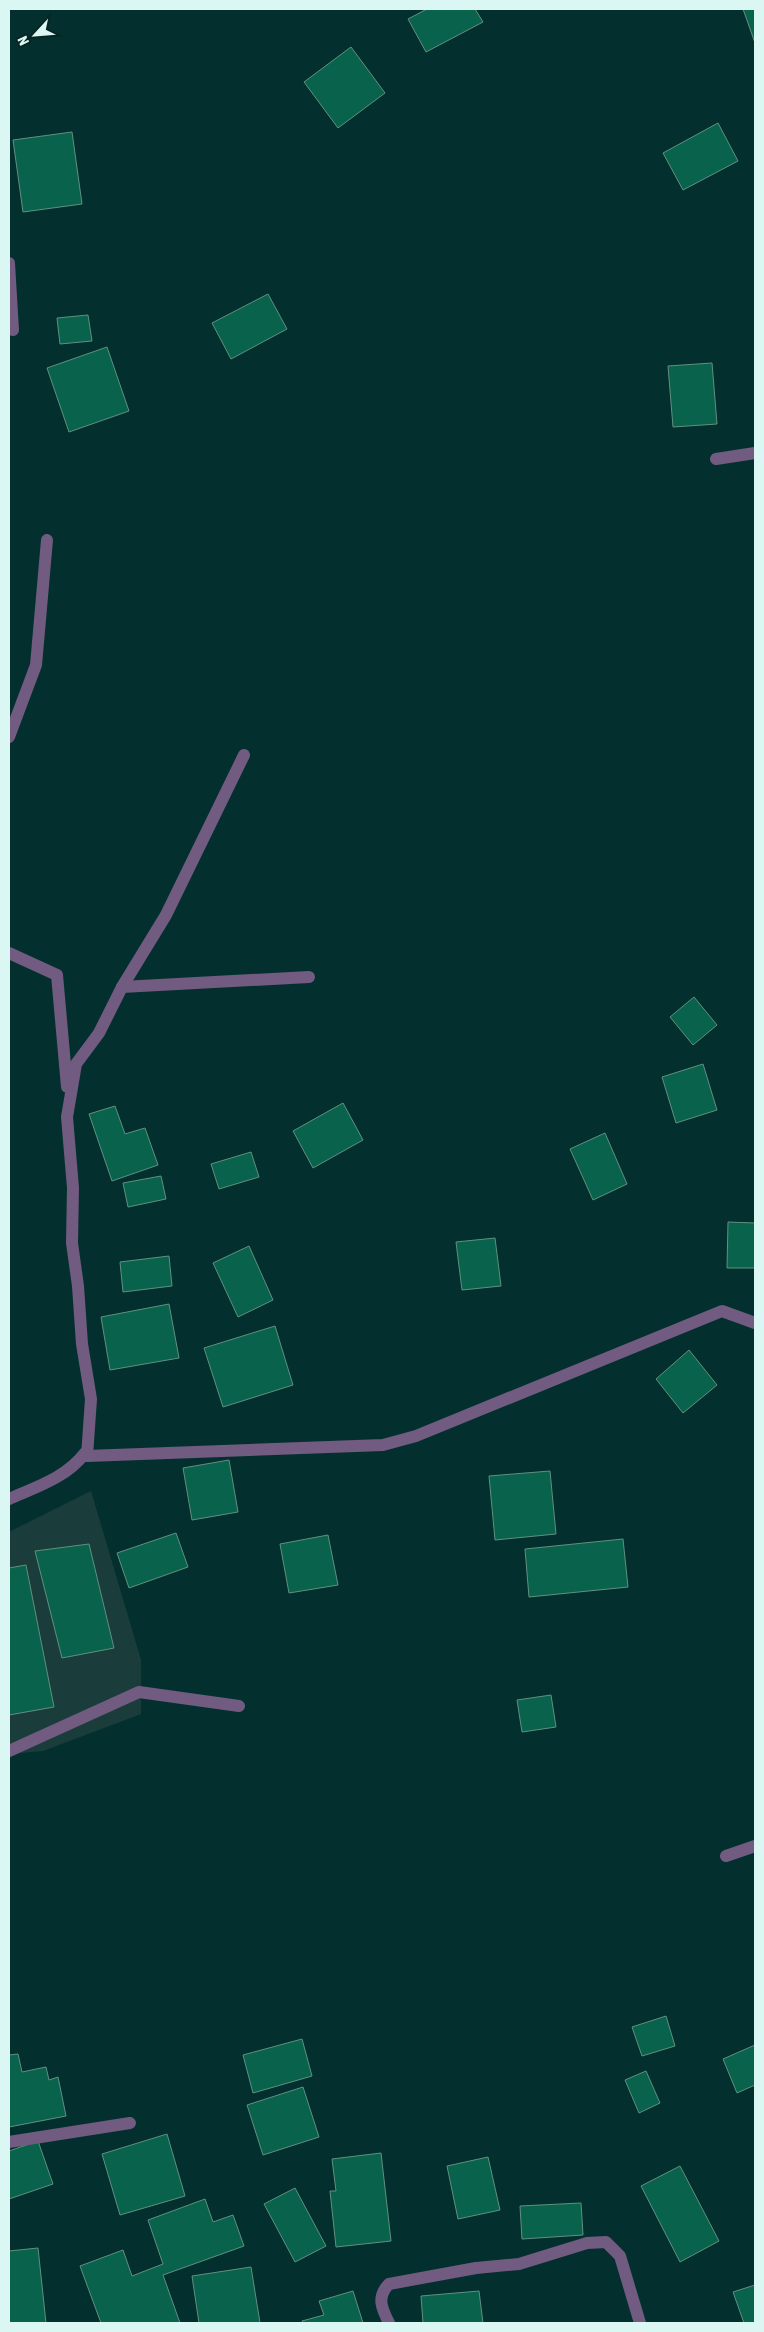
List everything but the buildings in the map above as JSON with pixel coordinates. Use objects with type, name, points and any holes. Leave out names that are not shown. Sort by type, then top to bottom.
[{"type":"street","points":[[9,263],[13,330]]},
{"type":"street","points":[[716,459],[755,453]]},
{"type":"street","points":[[9,737],[36,665],[47,540]]},
{"type":"street","points":[[86,1456],[91,1399],[82,1344],[78,1286],[72,1243],[73,1188],[67,1118],[76,1064],[99,1033],[122,987],[166,915],[244,755]]},
{"type":"street","points":[[9,952],[57,975],[69,1104]]},
{"type":"street","points":[[122,987],[309,977]]},
{"type":"street","points":[[9,1499],[59,1477],[76,1464],[85,1453],[86,1456],[383,1445],[416,1436],[722,1310],[755,1323]]},
{"type":"street","points":[[9,1751],[139,1692],[239,1706]]},
{"type":"street","points":[[726,1856],[755,1846]]},
{"type":"street","points":[[9,2142],[130,2123]]},
{"type":"street","points":[[389,2323],[380,2299],[389,2284],[476,2268],[519,2264],[587,2243],[606,2242],[620,2256],[640,2323]]},
{"type":"shaded area","points":[[91,1491],[141,1660],[141,1714],[43,1751],[9,1754],[9,1532]]}]
